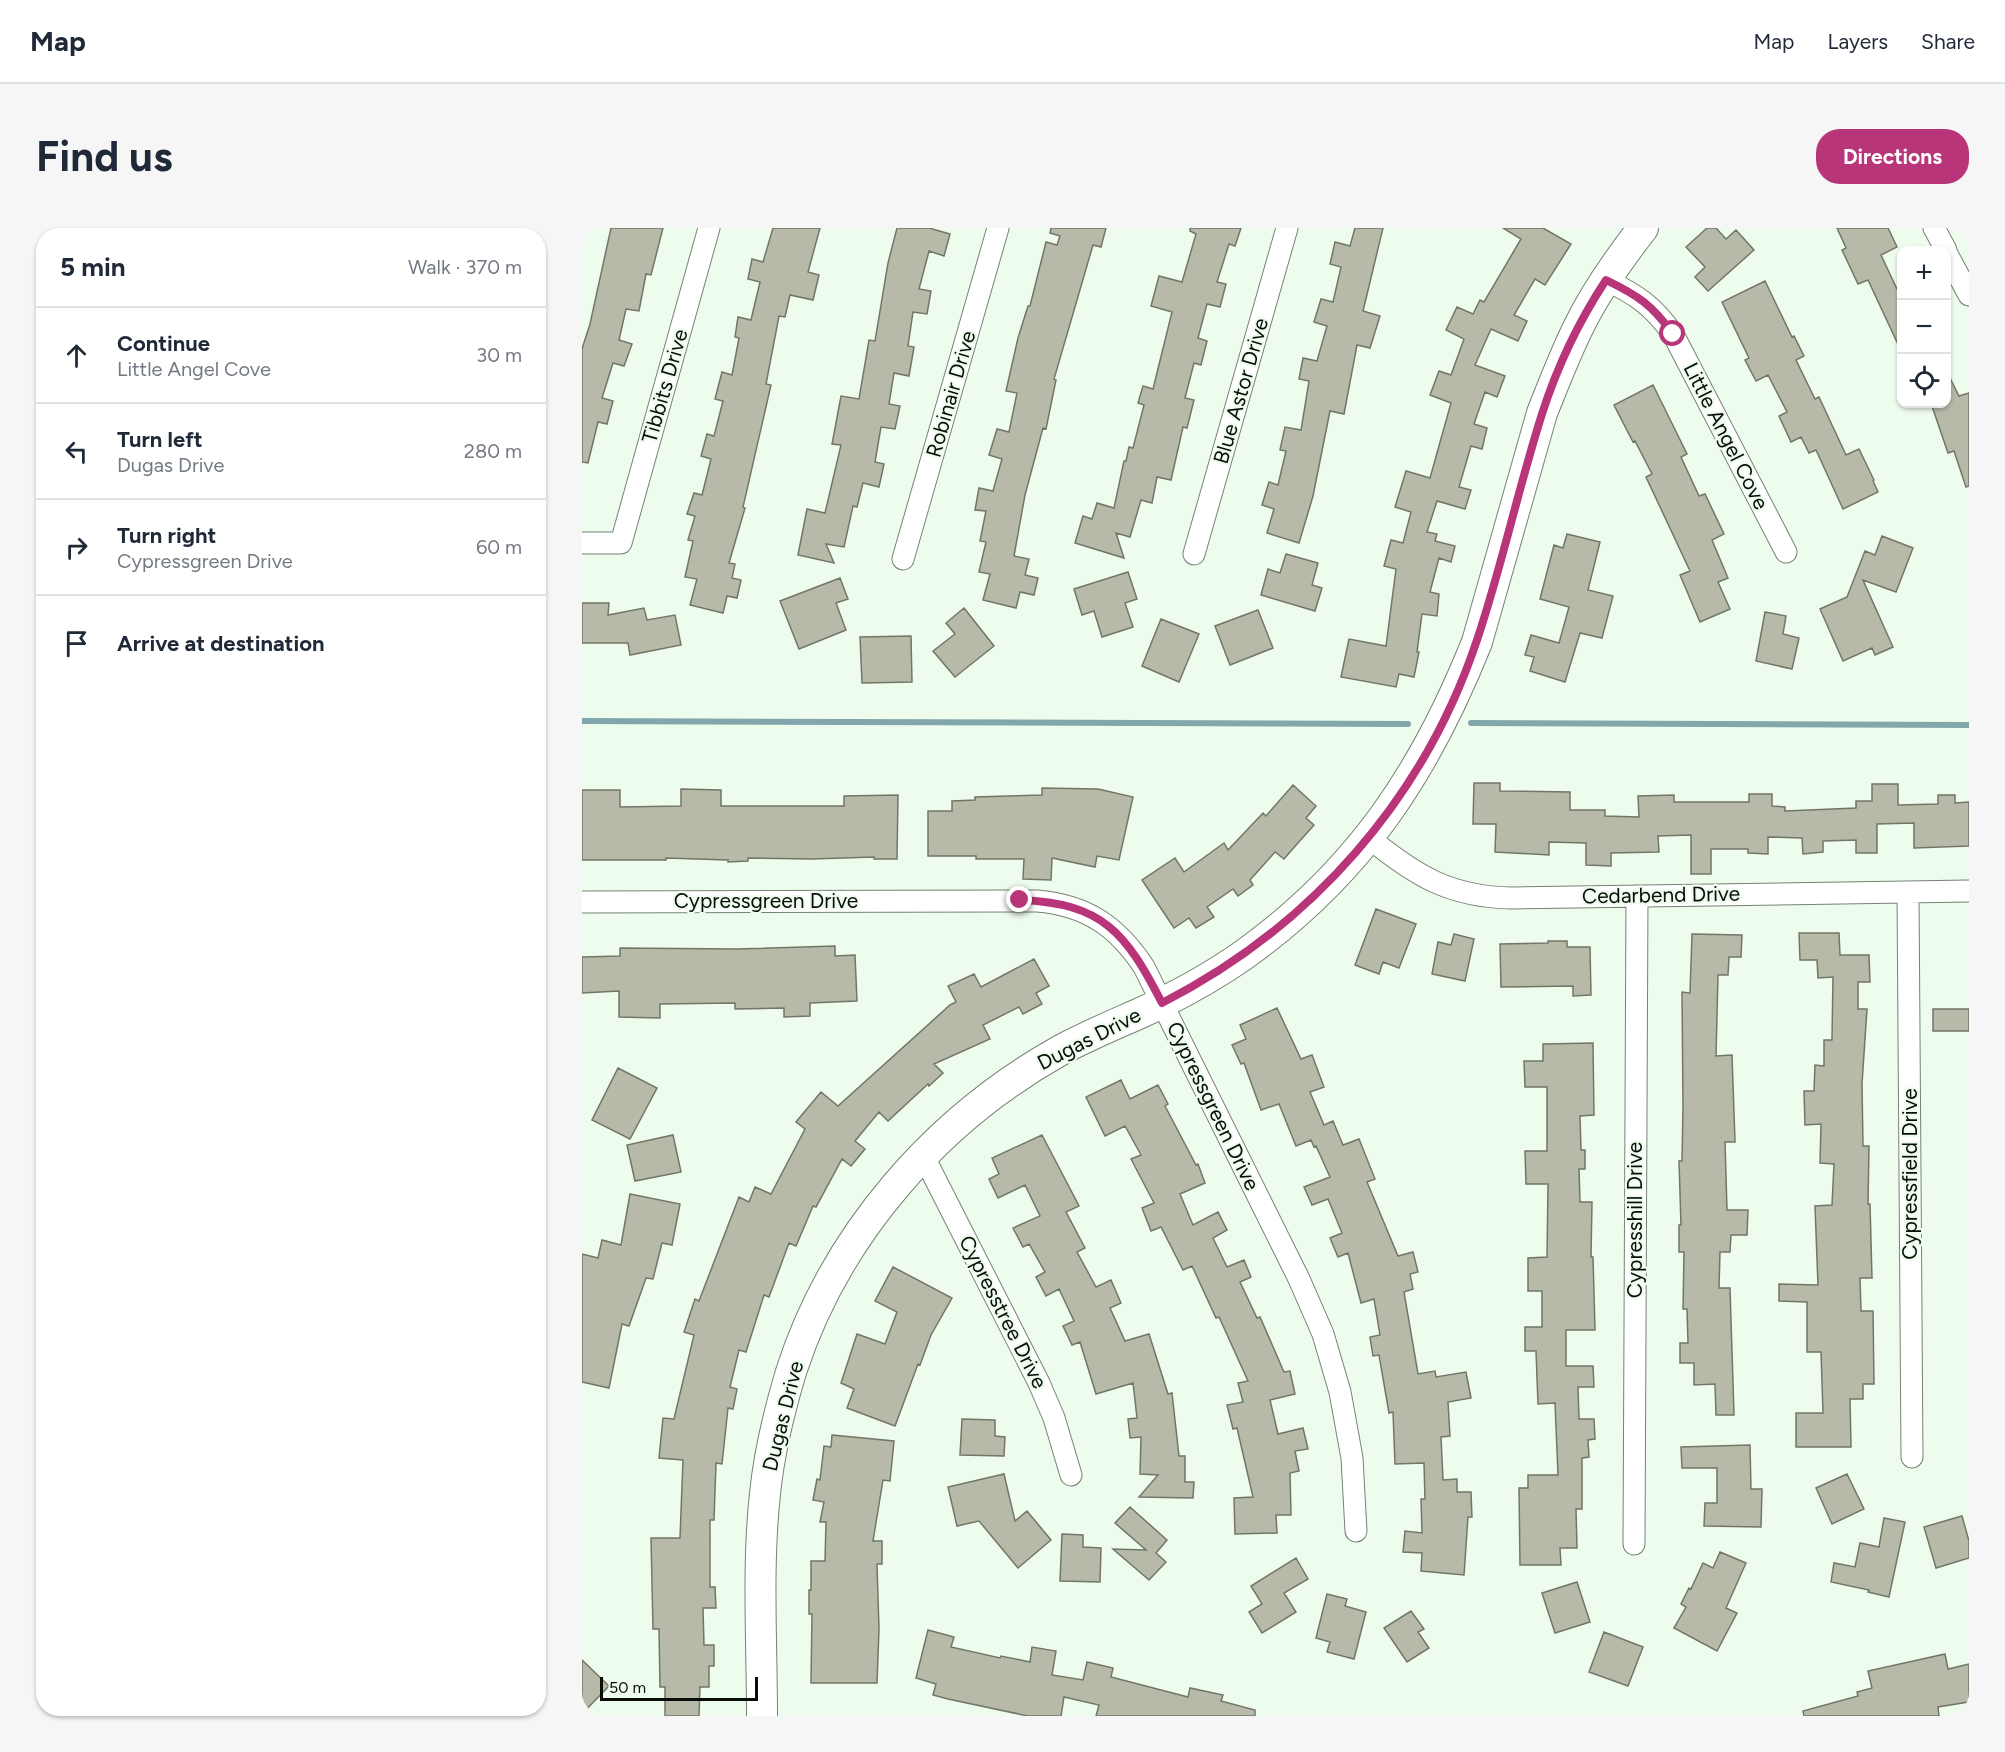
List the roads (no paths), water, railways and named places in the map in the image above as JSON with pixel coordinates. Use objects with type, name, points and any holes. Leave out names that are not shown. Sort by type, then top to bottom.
[{"type":"street","name":"Tibbits Drive","points":[[582,543],[621,543],[709,228]]},
{"type":"street","name":"Robinair Drive","points":[[903,560],[998,228]]},
{"type":"street","name":"Blue Astor Drive","points":[[1194,554],[1287,228]]},
{"type":"street","name":"Dugas Drive","points":[[762,1716],[762,1520],[769,1462],[786,1390],[814,1316],[842,1264],[876,1211],[923,1155],[970,1112],[1014,1079],[1080,1040],[1162,1003],[1227,967],[1269,936],[1332,879],[1369,838],[1419,766],[1464,674],[1486,611],[1542,413],[1579,325],[1606,280],[1642,228]]},
{"type":"street","points":[[1934,228],[1943,246]]},
{"type":"street","points":[[1951,261],[1969,295]]},
{"type":"street","name":"Little Angel Cove","points":[[1606,280],[1642,299],[1659,315],[1673,334],[1786,552]]},
{"type":"street","name":"Cedarbend Drive","points":[[1369,838],[1420,876],[1467,894],[1512,898],[1969,891]]},
{"type":"street","name":"Cypressfield Drive","points":[[1908,892],[1912,1457]]},
{"type":"street","name":"Cypresshill Drive","points":[[1634,1544],[1637,896]]},
{"type":"street","name":"Cypressgreen Drive","points":[[582,902],[1020,900],[1052,902],[1086,913],[1113,930],[1134,952],[1162,1003],[1299,1280],[1323,1334],[1340,1392],[1352,1458],[1356,1531]]},
{"type":"street","name":"Cypresstree Drive","points":[[923,1155],[1040,1383],[1054,1418],[1071,1475]]},
{"type":"waterway","points":[[582,721],[1408,724]]},
{"type":"waterway","points":[[1471,723],[1969,725]]}]
